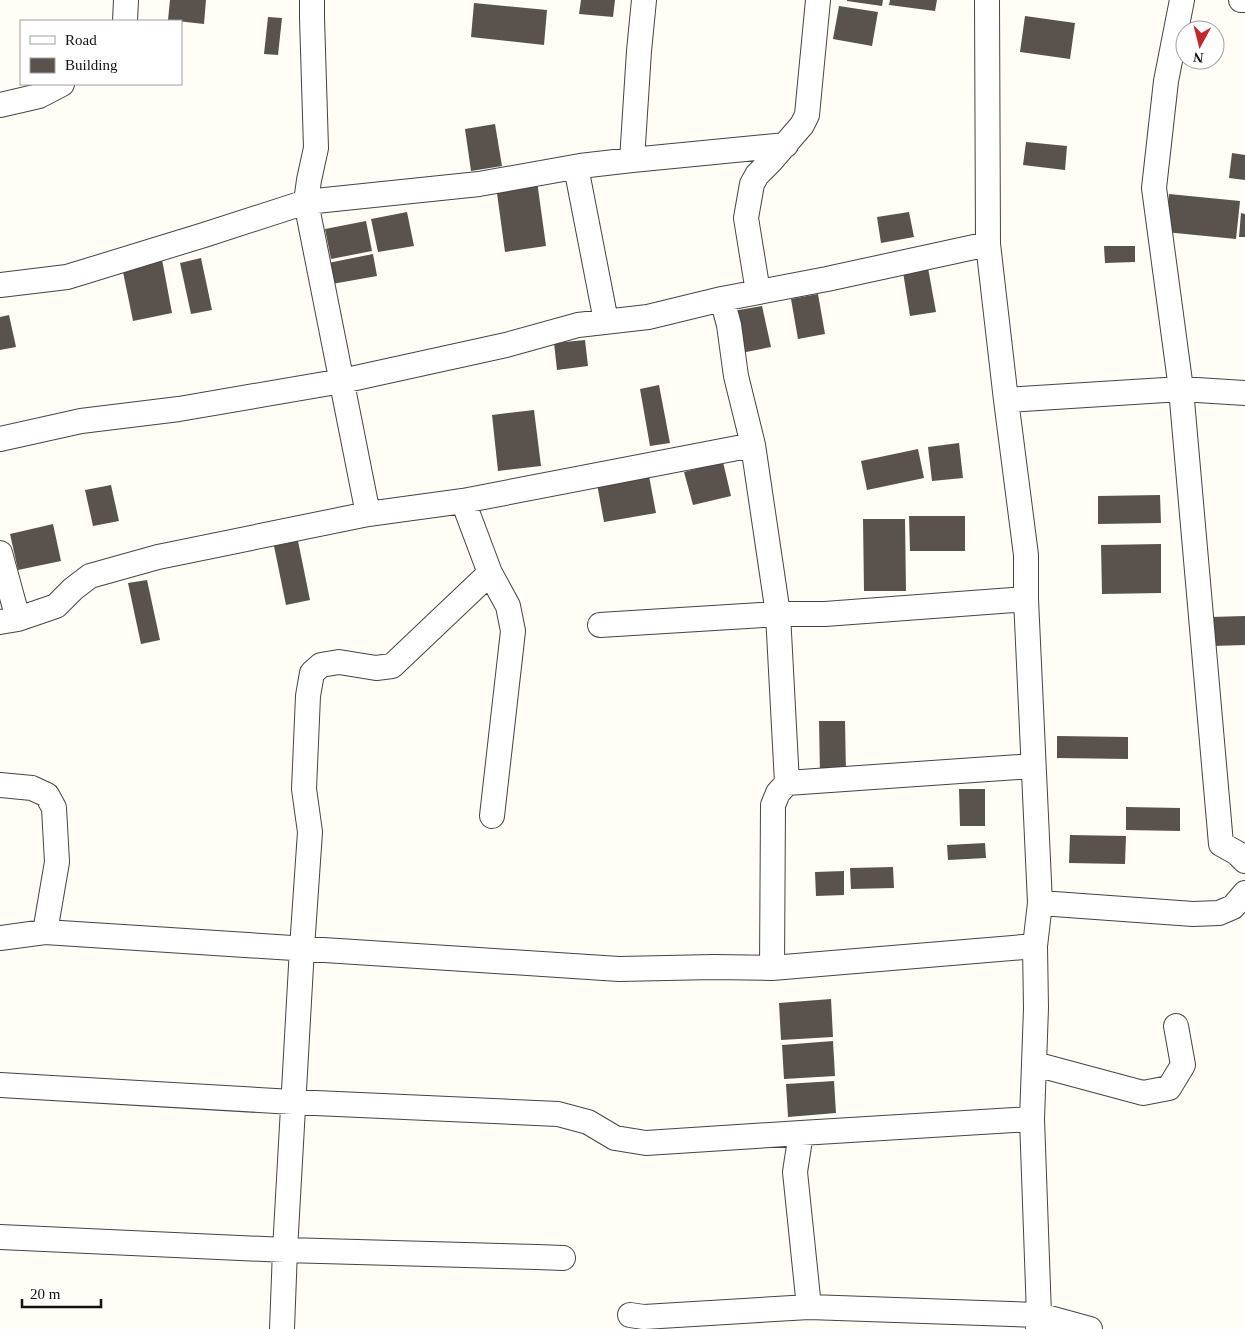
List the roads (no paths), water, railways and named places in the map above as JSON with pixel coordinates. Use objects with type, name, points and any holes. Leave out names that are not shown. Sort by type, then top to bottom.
[{"type":"street","points":[[125,20],[126,0]]},
{"type":"street","points":[[312,0],[316,148],[306,202],[368,514]]},
{"type":"street","points":[[632,160],[644,0]]},
{"type":"street","points":[[758,292],[746,218],[752,184],[756,175],[786,144],[802,125],[807,115],[818,0]]},
{"type":"street","points":[[987,0],[988,244],[1026,554],[1026,599],[1040,903],[1035,946],[1036,1008],[1032,1119],[1039,1322]]},
{"type":"street","points":[[1182,0],[1166,81],[1154,188],[1182,389],[1221,844],[1238,854],[1245,861]]},
{"type":"street","points":[[0,105],[39,96],[60,85]]},
{"type":"street","points":[[0,285],[67,277],[306,202],[479,184],[576,167],[786,144]]},
{"type":"street","points":[[576,167],[606,321]]},
{"type":"street","points":[[0,439],[80,422],[179,409],[342,381],[506,345],[578,325],[648,317],[722,299],[827,279],[988,244]]},
{"type":"street","points":[[722,299],[736,376],[753,445],[778,614],[787,783]]},
{"type":"street","points":[[1006,400],[1182,389],[1245,393]]},
{"type":"street","points":[[0,553],[9,621],[56,606],[90,576],[158,558],[368,514],[463,501],[753,445]]},
{"type":"street","points":[[463,501],[490,573],[508,606],[513,631],[492,816]]},
{"type":"street","points":[[282,1329],[293,1102],[310,832],[304,789],[308,696],[312,674],[320,665],[339,662],[376,668],[392,666],[490,573]]},
{"type":"street","points":[[600,625],[778,614],[825,614],[1026,599]]},
{"type":"street","points":[[772,968],[773,805],[778,793],[787,783],[1033,766]]},
{"type":"street","points":[[0,785],[32,788],[47,795],[54,808],[57,862],[45,932]]},
{"type":"street","points":[[1040,903],[1193,914],[1219,913],[1233,906],[1245,893]]},
{"type":"street","points":[[0,938],[45,932],[619,969],[772,968],[1035,946]]},
{"type":"street","points":[[1034,1064],[1143,1093],[1169,1088],[1183,1065],[1176,1026]]},
{"type":"street","points":[[0,1085],[293,1102],[558,1114],[588,1122],[614,1138],[646,1143],[1032,1119]]},
{"type":"street","points":[[801,1132],[795,1172],[809,1307]]},
{"type":"street","points":[[0,1237],[285,1250],[563,1258]]},
{"type":"street","points":[[630,1316],[644,1317],[809,1307],[1039,1322],[1090,1329]]}]
